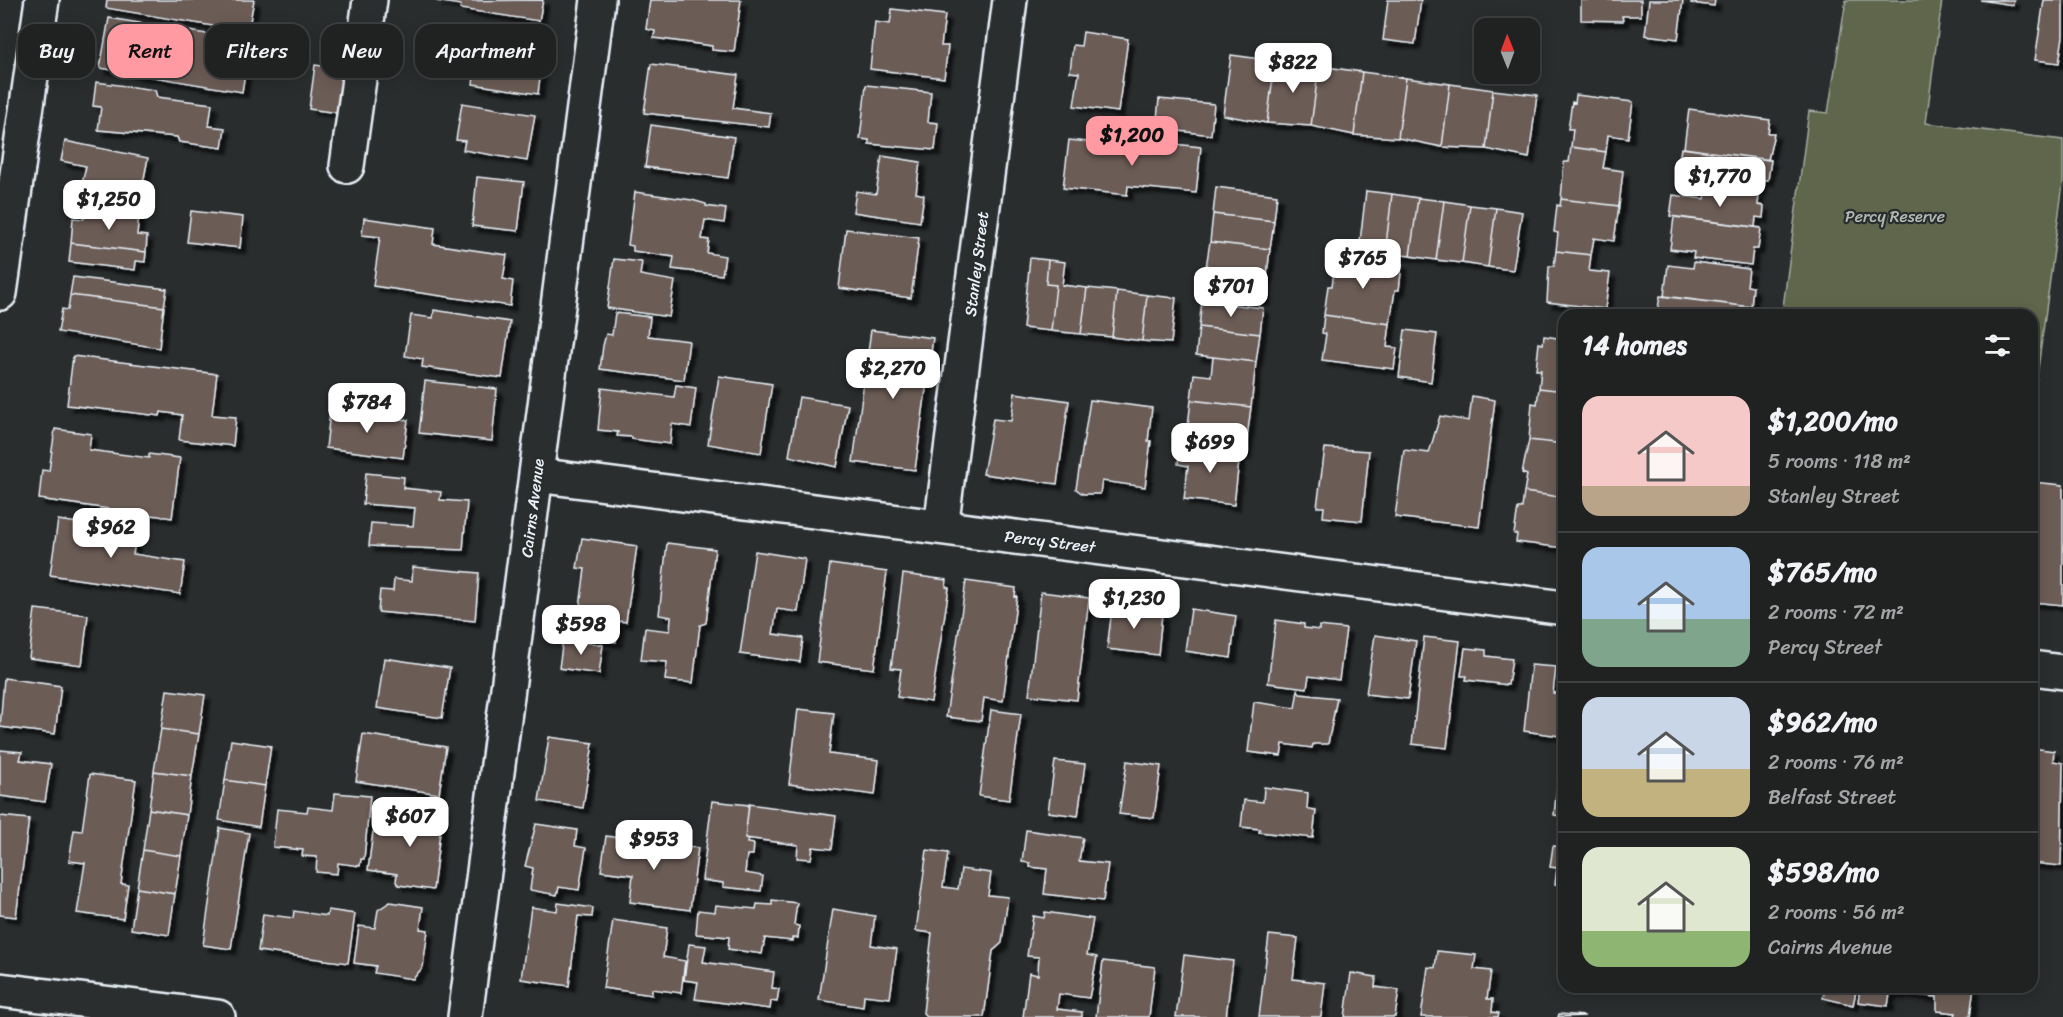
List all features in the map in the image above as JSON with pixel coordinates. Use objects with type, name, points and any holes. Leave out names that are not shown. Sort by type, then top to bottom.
[{"type":"street","points":[[0,293],[42,0]]},
{"type":"street","points":[[347,166],[370,0]]},
{"type":"street","name":"Cairns Avenue","points":[[465,1017],[598,0]]},
{"type":"street","name":"Stanley Street","points":[[941,527],[1010,0]]},
{"type":"street","name":"Percy Street","points":[[536,475],[1558,607]]},
{"type":"street","points":[[2038,669],[2063,672]]},
{"type":"street","points":[[0,990],[218,1017]]},
{"type":"green space","name":"Percy Reserve","points":[[1846,0],[1942,0],[1926,123],[2063,140],[2063,183],[2038,369],[2038,309],[1783,309],[1809,111],[1828,113]]},
{"type":"building","points":[[107,0],[254,0],[250,24],[205,25],[106,8]]},
{"type":"building","points":[[543,0],[539,21],[460,9],[461,5],[436,1]]},
{"type":"building","points":[[650,0],[741,0],[734,52],[712,50],[712,46],[654,38],[655,31],[646,29]]},
{"type":"building","points":[[1388,0],[1421,0],[1415,44],[1383,40]]},
{"type":"building","points":[[1581,0],[1641,0],[1641,16],[1622,16],[1623,21],[1581,20]]},
{"type":"building","points":[[1649,0],[1683,0],[1678,39],[1645,35]]},
{"type":"building","points":[[1692,0],[1715,0],[1714,6],[1691,3]]},
{"type":"building","points":[[1980,0],[2014,0],[2013,5]]},
{"type":"building","points":[[2044,0],[2063,0],[2063,36],[2059,63],[2035,60]]},
{"type":"building","points":[[892,9],[945,15],[941,46],[948,46],[944,78],[870,69],[875,22],[890,24]]},
{"type":"building","points":[[109,18],[146,24],[108,24]]},
{"type":"building","points":[[107,29],[107,69],[100,68]]},
{"type":"building","points":[[193,32],[205,34],[205,78],[244,78],[242,92],[159,78],[193,78]]},
{"type":"building","points":[[1083,32],[1128,39],[1118,112],[1074,106],[1079,73],[1070,72],[1073,45],[1081,46]]},
{"type":"building","points":[[1231,55],[1275,61],[1267,123],[1223,115]]},
{"type":"building","points":[[1275,61],[1319,66],[1311,126],[1267,123]]},
{"type":"building","points":[[651,64],[738,75],[733,108],[771,113],[769,127],[644,113]]},
{"type":"building","points":[[315,65],[321,66],[321,78],[350,78],[345,114],[309,109]]},
{"type":"building","points":[[1319,66],[1362,72],[1354,135],[1311,126]]},
{"type":"building","points":[[1362,72],[1406,78],[1398,138],[1354,135]]},
{"type":"building","points":[[474,78],[540,78],[538,94],[473,84]]},
{"type":"building","points":[[1406,78],[1450,84],[1442,147],[1398,138]]},
{"type":"building","points":[[96,82],[155,90],[157,97],[212,104],[209,126],[225,128],[222,148],[179,142],[177,137],[98,130],[101,107],[93,106]]},
{"type":"building","points":[[1450,84],[1493,90],[1486,149],[1442,147]]},
{"type":"building","points":[[866,85],[931,92],[928,122],[938,123],[935,150],[869,144],[869,140],[860,139]]},
{"type":"building","points":[[1493,90],[1537,95],[1529,158],[1486,149]]},
{"type":"building","points":[[1576,95],[1633,102],[1628,138],[1608,135],[1606,152],[1571,147],[1573,129],[1568,129],[1572,102],[1575,103]]},
{"type":"building","points":[[1159,99],[1214,104],[1211,135],[1156,128]]},
{"type":"building","points":[[462,103],[535,115],[527,161],[463,150],[465,141],[456,140]]},
{"type":"building","points":[[1689,109],[1770,120],[1768,133],[1774,133],[1768,160],[1684,148]]},
{"type":"building","points":[[651,125],[734,137],[728,178],[645,167]]},
{"type":"building","points":[[1129,139],[1201,147],[1196,193],[1128,186],[1127,195],[1063,188],[1069,140],[1128,146]]},
{"type":"building","points":[[65,141],[148,158],[140,199],[81,188],[86,166],[61,161]]},
{"type":"building","points":[[1571,147],[1606,152],[1603,168],[1623,171],[1619,206],[1561,199],[1564,162],[1569,162]]},
{"type":"building","points":[[1681,148],[1771,160],[1768,180],[1762,180],[1760,191],[1708,184],[1710,173],[1678,168]]},
{"type":"building","points":[[882,156],[920,162],[916,193],[924,195],[920,222],[853,212],[856,191],[876,194]]},
{"type":"building","points":[[477,177],[524,182],[518,231],[472,226]]},
{"type":"building","points":[[1216,187],[1277,195],[1274,221],[1213,214]]},
{"type":"building","points":[[1707,188],[1759,194],[1758,205],[1764,206],[1763,218],[1756,217],[1755,227],[1670,216],[1673,195],[1705,199]]},
{"type":"building","points":[[1366,191],[1392,194],[1385,253],[1359,250]]},
{"type":"building","points":[[635,192],[692,200],[706,204],[706,206],[726,209],[724,223],[705,220],[702,239],[709,240],[707,253],[725,256],[722,275],[672,269],[674,257],[633,251],[633,246],[628,245]]},
{"type":"building","points":[[1392,194],[1418,198],[1410,256],[1385,253]]},
{"type":"building","points":[[1418,198],[1444,201],[1436,260],[1410,256]]},
{"type":"building","points":[[1561,199],[1619,206],[1614,241],[1594,238],[1591,255],[1556,251],[1558,233],[1554,232],[1557,205],[1560,206]]},
{"type":"building","points":[[1444,201],[1470,205],[1462,263],[1436,260]]},
{"type":"building","points":[[1470,205],[1496,208],[1488,267],[1462,263]]},
{"type":"building","points":[[1496,208],[1522,212],[1513,270],[1488,267]]},
{"type":"building","points":[[85,209],[139,215],[137,235],[147,236],[146,252],[71,243],[73,218],[84,219]]},
{"type":"building","points":[[191,211],[243,217],[240,248],[187,242]]},
{"type":"building","points":[[1213,214],[1274,221],[1270,249],[1210,242]]},
{"type":"building","points":[[1674,217],[1761,228],[1758,249],[1753,249],[1751,265],[1693,258],[1694,252],[1670,249]]},
{"type":"building","points":[[364,218],[435,228],[433,244],[507,255],[503,279],[513,281],[510,306],[373,286],[380,237],[362,235]]},
{"type":"building","points":[[846,229],[919,238],[911,298],[839,288]]},
{"type":"building","points":[[1210,242],[1270,249],[1267,275],[1206,267]]},
{"type":"building","points":[[71,243],[146,252],[145,262],[136,261],[135,270],[69,262]]},
{"type":"building","points":[[1556,251],[1591,255],[1589,271],[1610,273],[1605,309],[1547,302],[1549,266],[1554,266]]},
{"type":"building","points":[[1336,256],[1402,264],[1399,290],[1395,290],[1390,324],[1324,315],[1328,286],[1332,286]]},
{"type":"building","points":[[1030,258],[1048,260],[1046,284],[1056,285],[1051,331],[1023,328]]},
{"type":"building","points":[[614,259],[642,262],[640,275],[675,281],[669,317],[607,308]]},
{"type":"building","points":[[1048,260],[1065,262],[1062,285],[1087,288],[1081,334],[1051,331],[1056,285],[1046,284]]},
{"type":"building","points":[[1694,262],[1749,269],[1747,286],[1753,287],[1751,307],[1664,296],[1668,265],[1693,268]]},
{"type":"building","points":[[1206,267],[1267,275],[1264,300],[1203,293]]},
{"type":"building","points":[[73,277],[167,289],[164,307],[70,295]]},
{"type":"building","points":[[1087,288],[1117,291],[1112,337],[1081,334]]},
{"type":"building","points":[[1117,291],[1147,295],[1142,341],[1112,337]]},
{"type":"building","points":[[70,295],[164,307],[159,348],[58,332],[62,309],[68,310]]},
{"type":"building","points":[[1147,295],[1176,298],[1171,343],[1142,341]]},
{"type":"building","points":[[1660,296],[1751,307],[1751,309],[1658,309]]},
{"type":"building","points":[[1202,301],[1263,308],[1260,334],[1199,327]]},
{"type":"building","points":[[434,310],[510,322],[502,378],[422,367],[423,359],[405,356],[411,315],[433,318]]},
{"type":"building","points":[[615,313],[650,317],[648,336],[689,341],[684,380],[600,369],[606,334],[612,335]]},
{"type":"building","points":[[1324,315],[1390,324],[1387,347],[1397,348],[1394,369],[1322,360],[1326,334],[1322,333]]},
{"type":"building","points":[[1199,327],[1260,334],[1256,362],[1196,355]]},
{"type":"building","points":[[871,330],[933,338],[915,470],[853,462]]},
{"type":"building","points":[[1405,330],[1437,334],[1431,382],[1399,377]]},
{"type":"building","points":[[1544,336],[1558,338],[1558,390],[1539,388],[1541,370],[1536,370],[1539,343],[1543,344]]},
{"type":"building","points":[[73,356],[217,374],[212,415],[236,417],[233,446],[179,440],[182,415],[161,412],[160,416],[67,405]]},
{"type":"building","points":[[1213,357],[1256,362],[1251,407],[1191,400],[1194,374],[1211,376]]},
{"type":"building","points":[[719,376],[772,384],[761,453],[708,444]]},
{"type":"building","points":[[425,381],[497,389],[492,441],[419,433]]},
{"type":"building","points":[[676,385],[696,388],[691,427],[672,424],[670,444],[632,439],[632,437],[617,436],[618,432],[598,430],[602,388],[674,397]]},
{"type":"building","points":[[1539,388],[1558,390],[1558,443],[1529,440],[1532,403],[1537,404]]},
{"type":"building","points":[[1015,393],[1069,401],[1057,484],[983,474],[993,419],[1011,421]]},
{"type":"building","points":[[1472,396],[1495,400],[1479,527],[1395,517],[1404,450],[1429,453],[1440,416],[1469,421]]},
{"type":"building","points":[[799,397],[848,405],[837,467],[789,456]]},
{"type":"building","points":[[1090,400],[1152,408],[1148,441],[1151,441],[1145,487],[1102,481],[1100,494],[1083,494],[1076,489]]},
{"type":"building","points":[[1191,400],[1251,407],[1245,453],[1201,447],[1204,428],[1188,426]]},
{"type":"building","points":[[330,411],[408,420],[403,458],[326,448]]},
{"type":"building","points":[[55,429],[91,434],[89,450],[149,458],[149,454],[180,458],[172,518],[39,499],[42,470],[49,471]]},
{"type":"building","points":[[1529,440],[1558,443],[1558,497],[1524,492],[1527,475],[1522,473]]},
{"type":"building","points":[[1180,445],[1240,452],[1234,505],[1184,499],[1188,466],[1178,464]]},
{"type":"building","points":[[1325,448],[1369,451],[1362,521],[1323,517],[1324,507],[1317,507]]},
{"type":"building","points":[[366,473],[404,477],[403,488],[441,492],[440,500],[467,502],[463,550],[369,546],[371,523],[413,526],[415,508],[363,504]]},
{"type":"building","points":[[2038,483],[2063,485],[2063,605],[2038,603]]},
{"type":"building","points":[[1524,492],[1558,497],[1558,547],[1516,542],[1517,534],[1514,534],[1518,508],[1522,508]]},
{"type":"building","points":[[58,520],[137,532],[133,554],[185,562],[180,594],[50,575]]},
{"type":"building","points":[[582,538],[637,546],[626,622],[619,621],[616,642],[576,636],[585,569],[577,568]]},
{"type":"building","points":[[667,543],[715,549],[706,623],[700,625],[693,683],[665,680],[667,662],[641,660],[645,628],[670,631],[671,617],[659,615]]},
{"type":"building","points":[[755,551],[805,559],[798,612],[777,609],[773,634],[803,638],[800,662],[740,654]]},
{"type":"building","points":[[830,564],[887,572],[874,669],[817,662]]},
{"type":"building","points":[[413,567],[479,573],[475,621],[378,612],[380,590],[393,591],[394,579],[412,581]]},
{"type":"building","points":[[903,574],[947,580],[946,587],[949,588],[931,702],[897,697],[901,669],[891,668]]},
{"type":"building","points":[[966,581],[1016,588],[1015,597],[1017,596],[1003,701],[984,698],[981,721],[946,717]]},
{"type":"building","points":[[1041,592],[1089,598],[1077,700],[1029,695]]},
{"type":"building","points":[[1113,601],[1138,604],[1137,611],[1162,614],[1158,655],[1107,649]]},
{"type":"building","points":[[35,609],[88,615],[82,665],[29,658]]},
{"type":"building","points":[[1191,609],[1236,616],[1231,658],[1185,651]]},
{"type":"building","points":[[1276,620],[1304,624],[1304,628],[1319,630],[1319,626],[1346,629],[1339,680],[1309,676],[1307,688],[1268,683]]},
{"type":"building","points":[[1375,635],[1416,641],[1408,699],[1366,694]]},
{"type":"building","points":[[1424,637],[1460,641],[1447,748],[1412,744]]},
{"type":"building","points":[[563,639],[603,645],[599,674],[559,668]]},
{"type":"building","points":[[1465,648],[1486,650],[1486,656],[1512,659],[1508,685],[1466,680],[1467,676],[1461,676]]},
{"type":"building","points":[[384,658],[450,668],[442,718],[377,708]]},
{"type":"building","points":[[1531,665],[1556,667],[1553,693],[1558,693],[1558,736],[1524,731]]},
{"type":"building","points":[[4,678],[61,686],[55,734],[0,727]]},
{"type":"building","points":[[167,690],[205,695],[199,734],[161,729]]},
{"type":"building","points":[[1298,690],[1300,694],[1337,698],[1328,744],[1313,744],[1312,748],[1283,744],[1281,756],[1248,752],[1254,702],[1295,708]]},
{"type":"building","points":[[798,709],[834,713],[829,754],[879,760],[875,795],[789,784]]},
{"type":"building","points":[[991,710],[1021,714],[1009,800],[979,796]]},
{"type":"building","points":[[161,729],[199,734],[192,776],[154,771]]},
{"type":"building","points":[[363,734],[446,747],[439,794],[356,781]]},
{"type":"building","points":[[549,737],[593,743],[583,808],[539,801]]},
{"type":"building","points":[[231,740],[271,746],[265,786],[225,780]]},
{"type":"building","points":[[2038,749],[2054,751],[2053,761],[2063,763],[2061,866],[2038,864]]},
{"type":"building","points":[[0,750],[22,752],[20,760],[51,764],[45,802],[0,796]]},
{"type":"building","points":[[1055,761],[1085,764],[1078,816],[1048,812]]},
{"type":"building","points":[[1127,761],[1161,766],[1154,818],[1119,814]]},
{"type":"building","points":[[154,771],[192,776],[187,815],[149,809]]},
{"type":"building","points":[[90,774],[136,780],[121,884],[128,885],[123,919],[77,913],[85,863],[69,861],[74,830],[82,831]]},
{"type":"building","points":[[1558,776],[1558,816],[1554,815]]},
{"type":"building","points":[[225,780],[265,786],[259,827],[219,820]]},
{"type":"building","points":[[1264,787],[1308,793],[1307,809],[1316,810],[1313,838],[1259,832],[1260,829],[1241,827],[1244,800],[1263,802]]},
{"type":"building","points":[[335,793],[370,796],[364,859],[361,859],[360,866],[338,863],[337,874],[316,872],[317,857],[302,856],[303,850],[273,847],[277,809],[307,812],[308,807],[333,810]]},
{"type":"building","points":[[712,801],[749,805],[745,838],[748,839],[747,843],[754,844],[753,855],[747,855],[745,873],[763,876],[761,891],[723,887],[723,883],[702,880]]},
{"type":"building","points":[[405,803],[443,807],[433,890],[399,885],[396,882],[397,874],[368,870],[373,832],[402,835]]},
{"type":"building","points":[[749,804],[836,816],[832,849],[813,847],[811,859],[797,858],[798,845],[745,838]]},
{"type":"building","points":[[149,809],[187,815],[181,856],[143,850]]},
{"type":"building","points":[[0,816],[29,819],[16,917],[0,915]]},
{"type":"building","points":[[536,824],[577,830],[575,846],[586,848],[579,890],[559,887],[557,895],[530,890],[533,868],[525,866]]},
{"type":"building","points":[[220,828],[249,833],[231,949],[203,945]]},
{"type":"building","points":[[1026,830],[1083,838],[1079,861],[1108,864],[1103,901],[1044,894],[1047,869],[1030,867],[1030,863],[1022,862]]},
{"type":"building","points":[[606,836],[698,848],[690,910],[630,902],[633,875],[601,871]]},
{"type":"building","points":[[1553,846],[1558,846],[1558,884],[1555,884],[1557,868],[1550,867]]},
{"type":"building","points":[[143,850],[181,856],[175,894],[137,888]]},
{"type":"building","points":[[927,850],[948,853],[943,887],[958,889],[961,869],[991,873],[988,895],[1008,897],[1002,943],[993,951],[984,1017],[927,1017],[923,1013],[932,933],[916,931]]},
{"type":"building","points":[[137,888],[175,894],[169,935],[131,929]]},
{"type":"building","points":[[772,900],[797,903],[794,925],[799,926],[798,938],[792,938],[792,941],[765,938],[762,954],[728,949],[729,937],[696,934],[698,910],[715,912],[716,905],[756,909],[757,904],[772,905]]},
{"type":"building","points":[[390,902],[423,907],[420,929],[428,930],[423,967],[413,979],[374,973],[376,966],[354,963],[359,926],[375,928],[378,910]]},
{"type":"building","points":[[558,903],[593,908],[592,917],[578,916],[569,986],[521,979],[531,907],[557,911]]},
{"type":"building","points":[[833,909],[875,916],[871,945],[897,949],[890,998],[864,995],[863,1007],[819,1000]]},
{"type":"building","points":[[328,910],[355,914],[348,963],[258,951],[263,914],[293,918],[294,911],[327,916]]},
{"type":"building","points":[[1045,912],[1093,919],[1087,955],[1097,957],[1089,998],[1059,994],[1057,1009],[1082,1012],[1082,1017],[1023,1017],[1029,973],[1038,975],[1039,957],[1027,956],[1033,916],[1044,918]]},
{"type":"building","points":[[613,920],[667,928],[663,957],[685,961],[681,993],[652,989],[652,995],[603,988]]},
{"type":"building","points":[[1269,935],[1298,938],[1293,979],[1325,983],[1321,1017],[1259,1017]]},
{"type":"building","points":[[689,944],[706,946],[703,962],[774,972],[772,988],[779,989],[777,1002],[771,1001],[770,1009],[695,999],[698,982],[684,980]]},
{"type":"building","points":[[1437,951],[1476,955],[1474,969],[1491,971],[1487,999],[1493,999],[1492,1012],[1499,1013],[1498,1017],[1421,1017],[1428,967],[1435,968]]},
{"type":"building","points":[[1184,955],[1233,961],[1226,1017],[1176,1017]]},
{"type":"building","points":[[1103,961],[1155,967],[1149,1017],[1096,1017]]},
{"type":"building","points":[[1351,973],[1376,977],[1375,987],[1399,990],[1395,1017],[1345,1017]]},
{"type":"building","points":[[1824,993],[1856,993],[1853,1005],[1823,998]]},
{"type":"building","points":[[1859,993],[1890,993],[1888,1006],[1858,1002]]},
{"type":"building","points":[[1973,993],[1970,1017],[1955,1017],[1956,1013],[1937,1011],[1937,997],[1908,994]]},
{"type":"building","points":[[1559,1014],[1585,1016],[1558,1017]]}]
